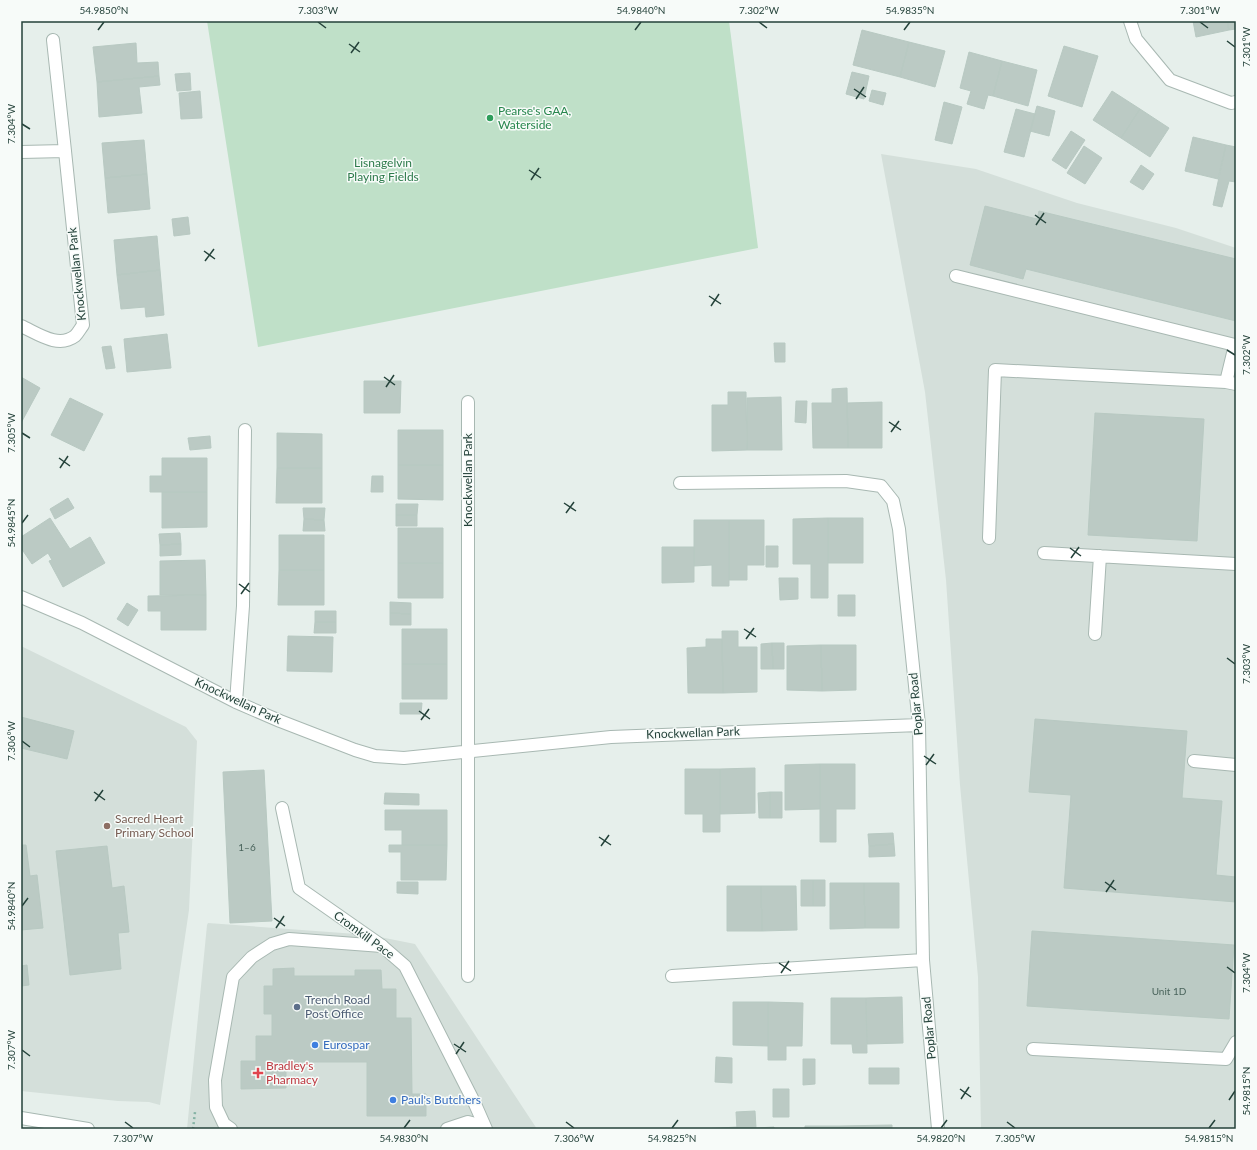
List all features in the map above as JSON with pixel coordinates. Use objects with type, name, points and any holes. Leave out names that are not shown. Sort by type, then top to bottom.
[{"type":"street","points":[[1130,21],[1136,39],[1170,80],[1231,103],[1236,102]]},
{"type":"street","name":"Knockwellan Park","points":[[21,326],[54,341],[66,340],[75,335],[83,325],[53,40]]},
{"type":"street","points":[[21,152],[65,151]]},
{"type":"street","points":[[956,276],[1235,345],[1231,383],[995,370],[989,538]]},
{"type":"street","name":"Knockwellan Park","points":[[468,402],[468,976]]},
{"type":"street","points":[[236,702],[243,606],[245,430]]},
{"type":"street","name":"Poplar Road","points":[[680,483],[846,481],[881,486],[893,501],[899,529],[919,725],[923,960],[938,1129]]},
{"type":"street","points":[[1044,553],[1236,564]]},
{"type":"street","points":[[1095,634],[1100,556]]},
{"type":"street","name":"Knockwellan Park","points":[[21,596],[82,623],[236,702],[280,722],[347,748],[375,756],[404,758],[611,737],[919,725]]},
{"type":"street","points":[[1194,760],[1236,765]]},
{"type":"street","name":"Cromkill Pace","points":[[282,808],[300,888],[382,946],[405,966],[475,1104],[485,1127]]},
{"type":"street","points":[[231,1129],[224,1124],[216,1107],[215,1080],[233,977],[252,957],[272,944],[289,939],[382,946]]},
{"type":"street","points":[[672,976],[923,960]]},
{"type":"street","points":[[1033,1049],[1226,1060],[1236,1042]]},
{"type":"street","points":[[21,1118],[88,1129]]},
{"type":"street","points":[[447,1129],[468,1122],[485,1127]]},
{"type":"shaded area","points":[[881,154],[976,169],[1077,203],[1176,228],[1236,248],[1236,1129],[981,1129],[978,977],[960,785],[946,580],[925,392]]},
{"type":"shaded area","name":"Sacred Heart Primary School","points":[[21,646],[186,727],[197,741],[189,910],[160,1105],[149,1102],[118,1101],[21,1091]]},
{"type":"shaded area","points":[[208,923],[370,935],[415,944],[537,1129],[187,1129]]},
{"type":"green space","name":"Lisnagelvin Playing Fields","points":[[207,21],[729,21],[758,248],[258,347]]},
{"type":"building","points":[[1193,21],[1227,21],[1229,30],[1196,37]]},
{"type":"building","points":[[1227,21],[1236,21],[1236,29],[1229,30]]},
{"type":"building","points":[[862,30],[909,42],[900,77],[853,65]]},
{"type":"building","points":[[909,42],[945,51],[935,87],[900,77]]},
{"type":"building","points":[[136,43],[137,63],[158,62],[159,76],[97,82],[93,47]]},
{"type":"building","points":[[1064,46],[1098,56],[1082,107],[1048,96]]},
{"type":"building","points":[[969,52],[1002,61],[993,96],[988,95],[984,109],[967,104],[971,91],[960,88]]},
{"type":"building","points":[[1002,61],[1037,70],[1028,106],[993,96]]},
{"type":"building","points":[[852,72],[869,76],[864,99],[846,94]]},
{"type":"building","points":[[190,73],[191,90],[177,91],[175,74]]},
{"type":"building","points":[[159,76],[160,85],[139,87],[142,113],[99,117],[97,82]]},
{"type":"building","points":[[872,90],[886,93],[883,105],[869,101]]},
{"type":"building","points":[[200,91],[202,118],[181,119],[179,93]]},
{"type":"building","points":[[1112,91],[1140,109],[1121,138],[1093,120]]},
{"type":"building","points":[[944,102],[962,107],[952,144],[935,140]]},
{"type":"building","points":[[1037,106],[1055,111],[1049,136],[1030,131]]},
{"type":"building","points":[[1016,109],[1035,114],[1024,157],[1004,152]]},
{"type":"building","points":[[1140,109],[1169,128],[1150,157],[1121,138]]},
{"type":"building","points":[[1071,131],[1085,140],[1066,169],[1052,160]]},
{"type":"building","points":[[1193,137],[1226,145],[1218,179],[1185,171]]},
{"type":"building","points":[[144,140],[147,174],[105,178],[102,143]]},
{"type":"building","points":[[1226,145],[1236,147],[1236,182],[1229,181],[1222,207],[1213,205]]},
{"type":"building","points":[[1084,146],[1102,158],[1085,184],[1067,173]]},
{"type":"building","points":[[1141,165],[1154,174],[1143,190],[1130,182]]},
{"type":"building","points":[[147,174],[150,209],[108,213],[105,178]]},
{"type":"building","points":[[985,206],[1037,219],[1039,211],[1236,259],[1236,321],[1026,269],[1023,279],[970,265]]},
{"type":"building","points":[[188,217],[190,234],[174,236],[172,219]]},
{"type":"building","points":[[157,236],[160,270],[117,275],[114,240]]},
{"type":"building","points":[[160,270],[164,315],[146,317],[145,307],[121,309],[117,275]]},
{"type":"building","points":[[167,334],[171,368],[127,372],[124,339]]},
{"type":"building","points":[[774,343],[785,343],[785,362],[775,362]]},
{"type":"building","points":[[111,346],[115,368],[106,369],[102,347]]},
{"type":"building","points":[[21,377],[40,388],[21,423]]},
{"type":"building","points":[[364,381],[401,381],[400,413],[364,413]]},
{"type":"building","points":[[847,388],[848,448],[813,448],[812,403],[832,403],[832,389]]},
{"type":"building","points":[[728,392],[746,392],[747,450],[712,451],[712,405],[728,405]]},
{"type":"building","points":[[781,397],[782,450],[747,450],[747,398]]},
{"type":"building","points":[[70,398],[103,414],[84,451],[51,435]]},
{"type":"building","points":[[796,401],[807,401],[806,423],[795,422]]},
{"type":"building","points":[[882,402],[882,448],[848,448],[847,403]]},
{"type":"building","points":[[1095,413],[1204,419],[1197,541],[1088,535]]},
{"type":"building","points":[[398,430],[443,430],[443,465],[398,465]]},
{"type":"building","points":[[277,433],[322,434],[322,468],[277,468]]},
{"type":"building","points":[[210,436],[211,448],[190,450],[188,438]]},
{"type":"building","points":[[162,458],[207,458],[207,492],[150,492],[150,476],[162,476]]},
{"type":"building","points":[[398,465],[443,465],[443,500],[398,499]]},
{"type":"building","points":[[277,468],[322,468],[322,503],[276,503]]},
{"type":"building","points":[[372,476],[383,476],[383,492],[371,492]]},
{"type":"building","points":[[162,492],[207,492],[207,527],[162,528]]},
{"type":"building","points":[[68,498],[74,508],[55,519],[50,509]]},
{"type":"building","points":[[396,504],[418,504],[417,515],[396,515]]},
{"type":"building","points":[[303,508],[325,508],[324,520],[304,519]]},
{"type":"building","points":[[396,515],[417,515],[417,526],[396,526]]},
{"type":"building","points":[[50,518],[70,549],[90,537],[105,563],[63,587],[49,561],[52,560],[48,553],[32,564],[21,548],[21,537]]},
{"type":"building","points":[[828,518],[828,598],[811,598],[811,564],[793,564],[793,519]]},
{"type":"building","points":[[828,518],[863,518],[863,563],[828,563]]},
{"type":"building","points":[[304,519],[324,520],[325,531],[303,531]]},
{"type":"building","points":[[694,520],[729,520],[729,586],[712,586],[712,565],[694,566]]},
{"type":"building","points":[[729,520],[764,520],[764,565],[747,565],[747,580],[729,580]]},
{"type":"building","points":[[398,528],[443,528],[443,563],[398,563]]},
{"type":"building","points":[[180,533],[181,544],[160,545],[159,534]]},
{"type":"building","points":[[279,535],[324,535],[324,570],[279,570]]},
{"type":"building","points":[[181,544],[181,555],[160,556],[160,545]]},
{"type":"building","points":[[766,546],[778,546],[778,567],[766,567]]},
{"type":"building","points":[[662,547],[694,547],[694,582],[662,583]]},
{"type":"building","points":[[205,560],[206,595],[160,595],[160,561]]},
{"type":"building","points":[[398,563],[443,563],[443,598],[398,598]]},
{"type":"building","points":[[279,570],[324,570],[324,605],[278,605]]},
{"type":"building","points":[[779,578],[798,578],[798,599],[780,600]]},
{"type":"building","points":[[206,595],[206,630],[161,630],[161,611],[148,611],[148,596]]},
{"type":"building","points":[[838,595],[855,595],[855,616],[838,616]]},
{"type":"building","points":[[390,602],[411,603],[411,614],[390,613]]},
{"type":"building","points":[[127,603],[138,610],[128,626],[117,619]]},
{"type":"building","points":[[315,611],[336,611],[336,622],[315,622]]},
{"type":"building","points":[[390,613],[411,614],[411,625],[390,625]]},
{"type":"building","points":[[315,622],[336,622],[336,633],[314,633]]},
{"type":"building","points":[[402,629],[447,629],[447,664],[402,664]]},
{"type":"building","points":[[722,631],[738,631],[738,647],[757,647],[757,692],[723,693]]},
{"type":"building","points":[[288,636],[333,637],[332,672],[287,671]]},
{"type":"building","points":[[706,639],[722,639],[723,693],[688,693],[687,648],[706,647]]},
{"type":"building","points":[[772,643],[784,643],[784,669],[773,669]]},
{"type":"building","points":[[772,643],[773,669],[761,669],[761,644]]},
{"type":"building","points":[[821,645],[822,691],[787,690],[787,646]]},
{"type":"building","points":[[821,645],[856,645],[856,690],[822,691]]},
{"type":"building","points":[[402,664],[447,664],[447,699],[402,699]]},
{"type":"building","points":[[400,703],[422,703],[421,714],[400,714]]},
{"type":"building","points":[[21,717],[74,731],[67,759],[21,748]]},
{"type":"building","points":[[1035,719],[1187,731],[1182,798],[1222,801],[1216,875],[1236,877],[1236,902],[1064,888],[1071,795],[1029,792]]},
{"type":"building","points":[[820,764],[855,764],[855,809],[836,809],[836,842],[820,842]]},
{"type":"building","points":[[820,764],[820,809],[785,810],[785,765]]},
{"type":"building","points":[[755,768],[755,813],[720,814],[720,769]]},
{"type":"building","points":[[685,769],[720,769],[720,832],[703,832],[703,814],[685,814]]},
{"type":"building","points":[[264,770],[272,921],[230,923],[223,772]]},
{"type":"building","points":[[770,792],[782,792],[782,818],[770,818]]},
{"type":"building","points":[[770,792],[770,818],[759,818],[758,793]]},
{"type":"building","points":[[385,793],[419,794],[419,805],[384,804]]},
{"type":"building","points":[[385,810],[447,810],[447,845],[402,845],[402,830],[385,830]]},
{"type":"building","points":[[893,833],[894,844],[869,846],[868,834]]},
{"type":"building","points":[[894,844],[895,856],[869,857],[869,846]]},
{"type":"building","points":[[21,845],[26,845],[30,876],[37,875],[43,928],[21,930]]},
{"type":"building","points":[[389,845],[447,845],[446,880],[401,880],[401,852],[389,852]]},
{"type":"building","points":[[107,846],[112,888],[124,886],[129,932],[118,933],[121,969],[70,975],[56,851]]},
{"type":"building","points":[[801,880],[813,880],[813,906],[801,906]]},
{"type":"building","points":[[813,880],[825,880],[825,906],[813,906]]},
{"type":"building","points":[[397,882],[418,882],[418,894],[397,893]]},
{"type":"building","points":[[830,883],[864,883],[865,928],[830,929]]},
{"type":"building","points":[[864,883],[899,883],[899,928],[865,928]]},
{"type":"building","points":[[727,886],[761,886],[762,931],[727,931]]},
{"type":"building","points":[[761,886],[796,886],[797,930],[762,931]]},
{"type":"building","points":[[1032,931],[1234,945],[1229,1019],[1027,1006]]},
{"type":"building","points":[[27,965],[29,985],[21,986],[21,966]]},
{"type":"building","points":[[294,968],[294,976],[355,976],[355,970],[381,970],[382,989],[396,989],[396,1018],[411,1018],[412,1094],[426,1094],[426,1116],[367,1116],[367,1062],[286,1062],[286,1088],[241,1089],[241,1061],[256,1061],[256,1036],[272,1036],[272,1014],[264,1014],[264,986],[273,986],[273,969]]},
{"type":"building","points":[[902,997],[903,1043],[867,1044],[866,998]]},
{"type":"building","points":[[831,998],[866,998],[867,1053],[853,1053],[852,1044],[831,1044]]},
{"type":"building","points":[[733,1002],[768,1002],[768,1046],[733,1045]]},
{"type":"building","points":[[768,1002],[803,1003],[802,1046],[786,1046],[786,1060],[768,1060]]},
{"type":"building","points":[[716,1057],[732,1058],[732,1083],[715,1082]]},
{"type":"building","points":[[803,1059],[815,1059],[815,1084],[803,1085]]},
{"type":"building","points":[[869,1068],[899,1068],[899,1084],[869,1084]]},
{"type":"building","points":[[773,1089],[789,1089],[789,1117],[773,1117]]},
{"type":"building","points":[[755,1111],[756,1128],[774,1127],[774,1129],[737,1129],[736,1112]]},
{"type":"building","points":[[892,1125],[892,1129],[840,1129],[840,1126]]},
{"type":"building","points":[[805,1126],[840,1126],[840,1129],[805,1129]]},
{"type":"building","points":[[737,1127],[737,1129],[703,1129]]},
{"type":"place","name":"Pearse's GAA, Waterside","points":[[490,118]]},
{"type":"place","name":"Sacred Heart Primary School","points":[[107,826]]},
{"type":"place","name":"Trench Road Post Office","points":[[297,1007]]},
{"type":"place","name":"Eurospar","points":[[315,1045]]},
{"type":"place","name":"Bradley's Pharmacy","points":[[258,1073]]},
{"type":"place","name":"Paul's Butchers","points":[[393,1100]]}]
